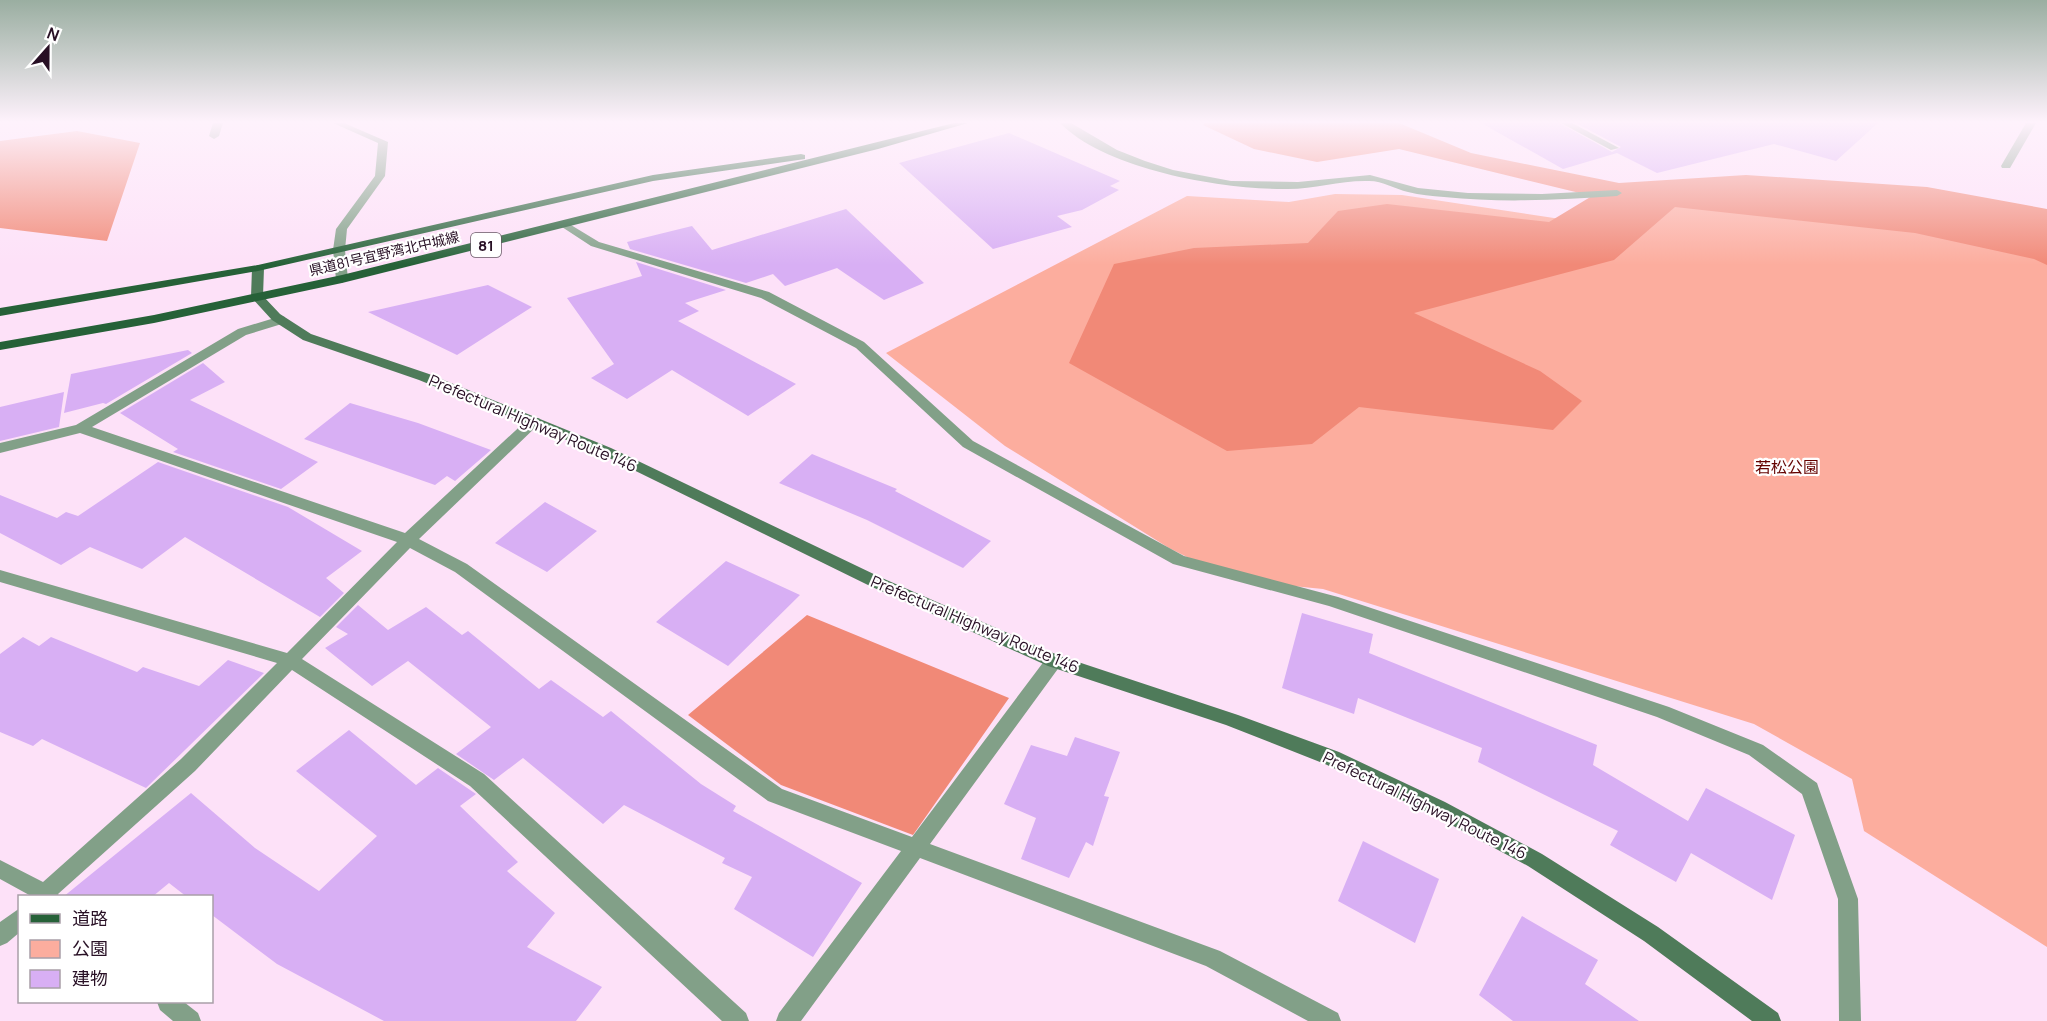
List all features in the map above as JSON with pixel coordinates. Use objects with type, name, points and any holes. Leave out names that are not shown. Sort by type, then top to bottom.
[{"type":"main road","name":"県道81号宜野湾北中城線","points":[[0,312],[258,268],[653,178],[706,171]]},
{"type":"main road","name":"県道81号宜野湾北中城線","points":[[0,346],[342,279],[781,171]]},
{"type":"main road","points":[[257,297],[258,268]]},
{"type":"main road","name":"Prefectural Highway Route 146","points":[[257,297],[281,320],[307,336],[424,377],[606,452],[876,582],[1054,661],[1232,720],[1332,758],[1438,808],[1535,860],[1651,934],[1770,1021]]},
{"type":"street","points":[[342,279],[339,250],[342,229],[381,176],[381,171]]},
{"type":"street","points":[[1169,171],[1218,184],[1288,186],[1371,177],[1415,191],[1470,196],[1546,198],[1617,193]]},
{"type":"street","points":[[566,225],[595,244],[765,295],[860,345],[968,444],[1179,560],[1332,601],[1663,712],[1756,750],[1810,789],[1848,899],[1850,1021]]},
{"type":"street","points":[[0,448],[81,428],[242,332],[281,320]]},
{"type":"street","points":[[46,895],[188,765],[408,540],[534,421]]},
{"type":"street","points":[[81,428],[408,540],[461,568],[775,795],[1212,958],[1330,1021]]},
{"type":"street","points":[[0,576],[292,661],[477,780],[738,1021]]},
{"type":"street","points":[[787,1021],[1054,661]]},
{"type":"street","points":[[0,869],[43,895]]},
{"type":"street","points":[[0,936],[18,920]]},
{"type":"street","points":[[169,1003],[190,1021]]},
{"type":"green space","name":"若松公園","points":[[1335,194],[1402,195],[1587,223],[1659,196],[1799,212],[2047,255],[2047,947],[1864,831],[1852,779],[1754,724],[1323,589],[1233,580],[1169,548],[1005,446],[886,353],[1187,196],[1289,202]]},
{"type":"shaded area","points":[[0,171],[131,171],[107,241],[0,228]]},
{"type":"shaded area","points":[[1488,171],[1558,171],[1619,183],[1746,175],[1927,187],[2047,209],[2047,265],[2034,259],[1915,233],[1675,207],[1614,260],[1414,313],[1540,371],[1582,401],[1553,430],[1359,407],[1312,444],[1227,451],[1069,363],[1114,264],[1194,248],[1308,243],[1338,211],[1387,204],[1549,222],[1592,196]]},
{"type":"shaded area","points":[[807,615],[1009,698],[913,835],[781,785],[688,715]]},
{"type":"building","points":[[907,171],[1096,171],[1120,181],[1110,186],[1119,190],[1082,210],[1057,216],[1072,227],[993,249]]},
{"type":"building","points":[[846,209],[924,283],[884,300],[837,268],[785,286],[773,274],[746,283],[630,249],[627,242],[692,226],[712,250]]},
{"type":"building","points":[[636,262],[726,290],[685,303],[699,311],[678,321],[796,384],[748,416],[672,370],[627,399],[591,378],[614,364],[567,298],[642,276]]},
{"type":"building","points":[[488,285],[532,307],[457,355],[368,312]]},
{"type":"building","points":[[188,350],[192,353],[106,404],[64,413],[71,374]]},
{"type":"building","points":[[203,363],[225,382],[190,400],[318,462],[281,489],[173,452],[178,449],[120,413]]},
{"type":"building","points":[[64,392],[59,427],[0,441],[0,407]]},
{"type":"building","points":[[350,403],[418,423],[491,450],[455,481],[447,476],[435,485],[304,439]]},
{"type":"building","points":[[812,454],[897,489],[895,491],[991,541],[963,568],[867,520],[779,483]]},
{"type":"building","points":[[158,462],[288,507],[362,551],[326,578],[344,593],[320,617],[185,537],[142,569],[90,547],[61,565],[0,533],[0,495],[57,518],[66,512],[78,516]]},
{"type":"building","points":[[545,502],[597,531],[547,572],[495,543]]},
{"type":"building","points":[[726,561],[800,595],[728,666],[656,622]]},
{"type":"building","points":[[358,605],[388,630],[426,607],[462,635],[468,631],[539,689],[551,680],[603,717],[611,711],[701,784],[736,806],[733,811],[862,883],[813,957],[734,909],[752,877],[722,863],[725,858],[624,805],[603,824],[523,758],[494,780],[456,754],[491,727],[408,661],[372,686],[325,648],[348,634],[336,627]]},
{"type":"building","points":[[1302,613],[1373,634],[1369,653],[1597,745],[1593,765],[1688,821],[1706,788],[1795,835],[1772,900],[1691,853],[1676,882],[1610,845],[1618,831],[1478,762],[1482,748],[1358,698],[1354,714],[1282,688]]},
{"type":"building","points":[[23,637],[39,646],[51,637],[137,672],[143,667],[199,686],[228,660],[264,673],[146,788],[42,739],[33,746],[0,732],[0,654]]},
{"type":"building","points":[[349,730],[416,785],[438,768],[476,794],[460,806],[518,862],[507,871],[555,913],[527,947],[602,987],[576,1021],[384,1021],[277,964],[213,916],[213,895],[184,895],[169,883],[154,895],[65,895],[191,793],[255,848],[319,891],[377,836],[296,771]]},
{"type":"building","points":[[1075,737],[1120,752],[1104,796],[1109,797],[1093,846],[1086,842],[1069,878],[1021,859],[1036,818],[1004,804],[1031,745],[1067,756]]},
{"type":"building","points":[[1363,841],[1439,879],[1415,943],[1338,901]]},
{"type":"building","points":[[1522,916],[1598,960],[1585,984],[1639,1021],[1513,1021],[1479,995]]}]
